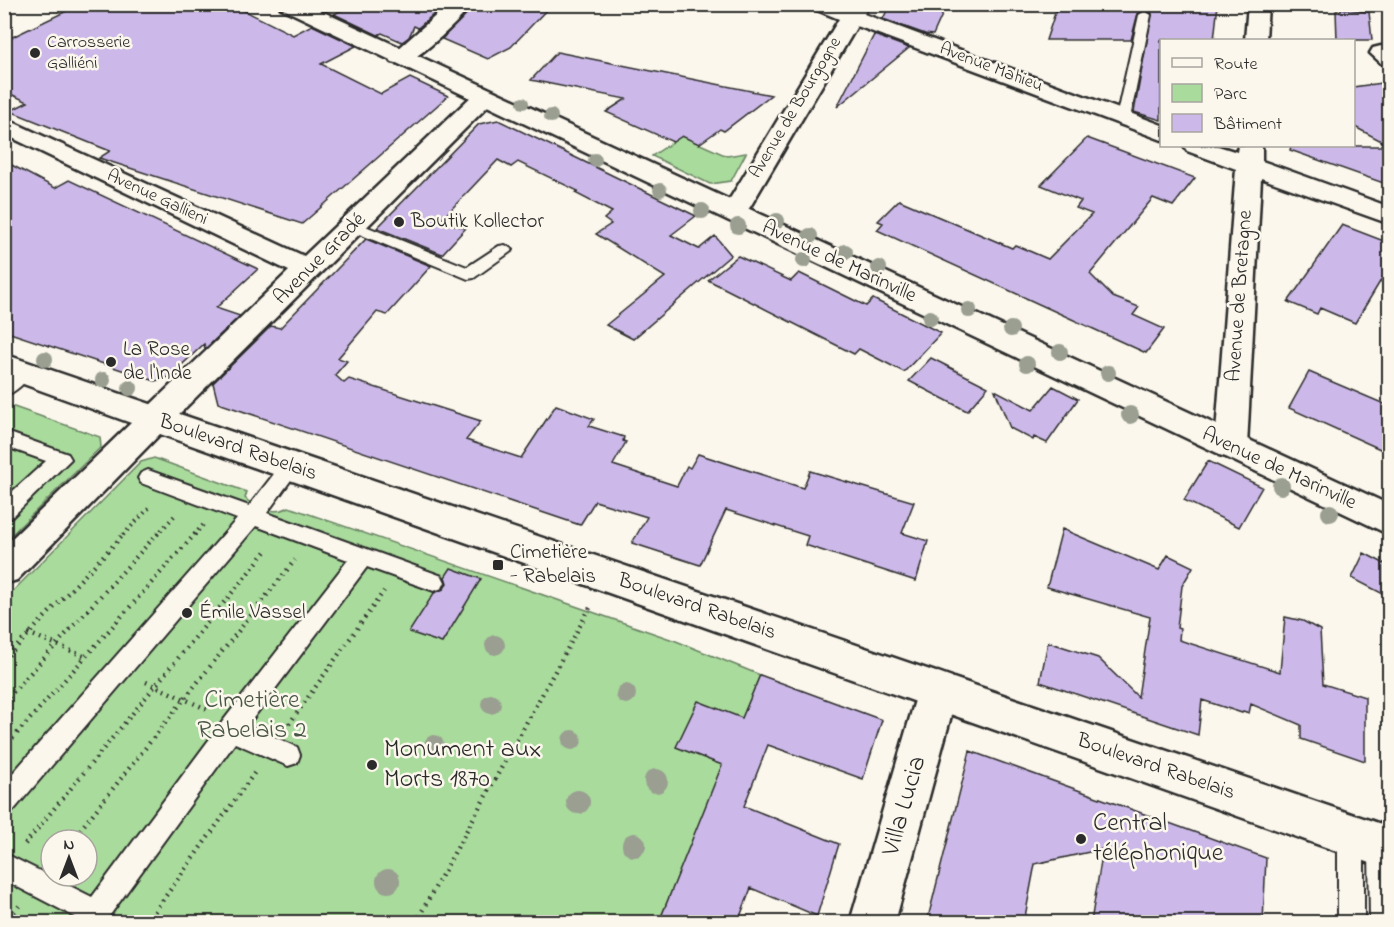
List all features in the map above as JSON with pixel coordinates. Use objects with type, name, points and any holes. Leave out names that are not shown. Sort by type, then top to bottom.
[{"type":"street","name":"Avenue de Marinville","points":[[288,4],[1389,521]]},
{"type":"street","points":[[400,57],[414,48],[462,4]]},
{"type":"street","name":"Avenue Mahieu","points":[[819,4],[856,10],[1160,133]]},
{"type":"street","points":[[1256,39],[1258,4]]},
{"type":"street","name":"Avenue de Bourgogne","points":[[732,211],[741,201],[856,10]]},
{"type":"street","name":"Avenue Gradé","points":[[4,569],[154,419],[310,270],[484,96]]},
{"type":"street","name":"Avenue Gallieni","points":[[4,125],[310,270]]},
{"type":"street","points":[[1202,147],[1249,155],[1389,216]]},
{"type":"street","name":"Avenue de Bretagne","points":[[1231,446],[1249,155]]},
{"type":"street","name":"Boulevard Rabelais","points":[[11,376],[154,419],[1374,843]]},
{"type":"street","name":"Villa Lucia","points":[[872,922],[938,690]]},
{"type":"lane","points":[[1123,118],[1145,15]]},
{"type":"lane","points":[[353,226],[468,274],[505,250]]},
{"type":"lane","points":[[4,438],[61,459],[4,512]]},
{"type":"lane","points":[[4,802],[291,466]]},
{"type":"lane","points":[[148,478],[434,582]]},
{"type":"lane","points":[[5,867],[93,918],[222,721],[363,556]]},
{"type":"lane","points":[[222,721],[288,755]]},
{"type":"lane","points":[[1351,922],[1374,843]]},
{"type":"lane","points":[[1374,843],[1383,922]]},
{"type":"path","points":[[4,660],[171,485]]},
{"type":"path","points":[[4,702],[194,494]]},
{"type":"path","points":[[4,748],[222,504]]},
{"type":"path","points":[[5,867],[286,528]]},
{"type":"path","points":[[82,828],[313,538]]},
{"type":"path","points":[[416,922],[608,576]]},
{"type":"path","points":[[28,633],[86,657]]},
{"type":"path","points":[[118,669],[184,699],[222,721]]},
{"type":"green space","points":[[682,136],[727,156],[746,153],[731,181],[710,184],[652,156]]},
{"type":"green space","points":[[11,406],[100,437],[101,447],[5,541],[5,410]]},
{"type":"green space","name":"Cimetière Rabelais 2","points":[[154,458],[247,492],[245,498],[260,508],[278,511],[289,507],[676,641],[760,675],[659,922],[5,922],[5,599],[141,462]]},
{"type":"building","points":[[81,4],[231,4],[293,35],[312,25],[356,46],[321,64],[381,94],[410,78],[448,96],[302,224],[99,158],[110,151],[10,111],[28,102],[4,91],[4,41]]},
{"type":"building","points":[[354,4],[445,4],[418,28],[414,26],[409,37],[402,42],[382,33],[378,35],[334,14]]},
{"type":"building","points":[[474,4],[552,4],[511,47],[488,59],[442,39]]},
{"type":"building","points":[[890,4],[947,4],[933,35],[883,19]]},
{"type":"building","points":[[1058,4],[1218,4],[1214,39],[1160,39],[1160,120],[1134,112],[1152,13],[1146,9],[1138,13],[1131,40],[1046,40]]},
{"type":"building","points":[[1341,8],[1369,12],[1372,40],[1337,39],[1336,11],[1341,11]]},
{"type":"building","points":[[874,35],[909,48],[837,107]]},
{"type":"building","points":[[557,52],[771,95],[724,131],[720,129],[699,144],[682,136],[673,142],[606,112],[626,99],[531,80]]},
{"type":"building","points":[[1389,82],[1389,145],[1355,127],[1355,87]]},
{"type":"building","points":[[498,120],[696,216],[671,235],[699,249],[715,236],[731,255],[633,339],[606,325],[665,277],[596,234],[611,224],[604,219],[612,212],[575,193],[578,191],[518,162],[511,167],[498,160],[440,221],[466,228],[442,254],[377,228],[479,124]]},
{"type":"building","points":[[1087,138],[1195,178],[1173,206],[1153,198],[1090,274],[1113,297],[1139,307],[1133,315],[1164,329],[1146,353],[877,230],[883,223],[878,221],[899,200],[1012,248],[1015,245],[1048,259],[1092,214],[1076,208],[1081,201],[1041,185]]},
{"type":"building","points":[[1389,146],[1389,185],[1290,150],[1291,147]]},
{"type":"building","points":[[4,161],[55,188],[69,180],[258,269],[216,308],[240,316],[205,349],[204,344],[169,377],[155,381],[4,331]]},
{"type":"building","points":[[1342,225],[1389,243],[1389,267],[1355,323],[1320,308],[1317,314],[1288,302]]},
{"type":"building","points":[[366,239],[431,266],[387,315],[377,312],[338,358],[347,361],[335,375],[344,383],[349,379],[481,421],[466,440],[521,458],[556,405],[594,419],[589,426],[624,437],[623,441],[626,442],[613,465],[677,486],[687,466],[690,468],[698,454],[803,488],[810,471],[914,502],[902,533],[928,541],[916,581],[805,545],[808,536],[726,510],[700,565],[632,543],[647,517],[595,501],[580,525],[218,403],[213,383],[271,326],[280,328]]},
{"type":"building","points":[[738,256],[791,281],[799,273],[866,306],[873,299],[941,333],[904,372],[859,349],[854,354],[708,280]]},
{"type":"building","points":[[931,358],[988,387],[967,411],[909,381]]},
{"type":"building","points":[[1309,372],[1389,406],[1389,453],[1289,408]]},
{"type":"building","points":[[1053,386],[1078,399],[1047,443],[1034,437],[1033,440],[1010,428],[995,390],[1033,410]]},
{"type":"building","points":[[1208,461],[1262,487],[1239,527],[1184,500]]},
{"type":"building","points":[[1062,529],[1159,570],[1168,555],[1193,567],[1182,586],[1177,628],[1180,629],[1179,640],[1280,672],[1285,617],[1303,621],[1320,630],[1323,684],[1365,697],[1365,761],[1301,739],[1301,725],[1251,704],[1249,713],[1243,711],[1242,713],[1202,700],[1198,735],[1040,682],[1048,642],[1098,658],[1138,697],[1150,617],[1047,587]]},
{"type":"building","points":[[1364,553],[1389,566],[1389,597],[1352,578]]},
{"type":"building","points":[[451,568],[481,579],[442,643],[409,632],[434,593],[444,589],[447,583],[445,577]]},
{"type":"building","points":[[760,675],[882,720],[863,779],[768,745],[744,806],[839,844],[817,916],[751,888],[738,922],[659,922],[722,765],[676,747],[698,701],[742,718]]},
{"type":"building","name":"Central téléphonique","points":[[970,751],[1266,858],[1263,922],[1091,922],[1103,849],[1035,864],[1024,922],[927,922]]},
{"type":"place","name":"Carrosserie Galliéni","points":[[35,53]]},
{"type":"place","name":"Boutik Kollector","points":[[399,222]]},
{"type":"place","name":"La Rose de l'Inde","points":[[111,362]]},
{"type":"place","name":"Cimetière - Rabelais","points":[[498,565]]},
{"type":"place","name":"Émile Vassel","points":[[187,613]]},
{"type":"place","name":"Monument aux Morts 1870","points":[[372,765]]},
{"type":"place","name":"Central téléphonique","points":[[1081,839]]}]
